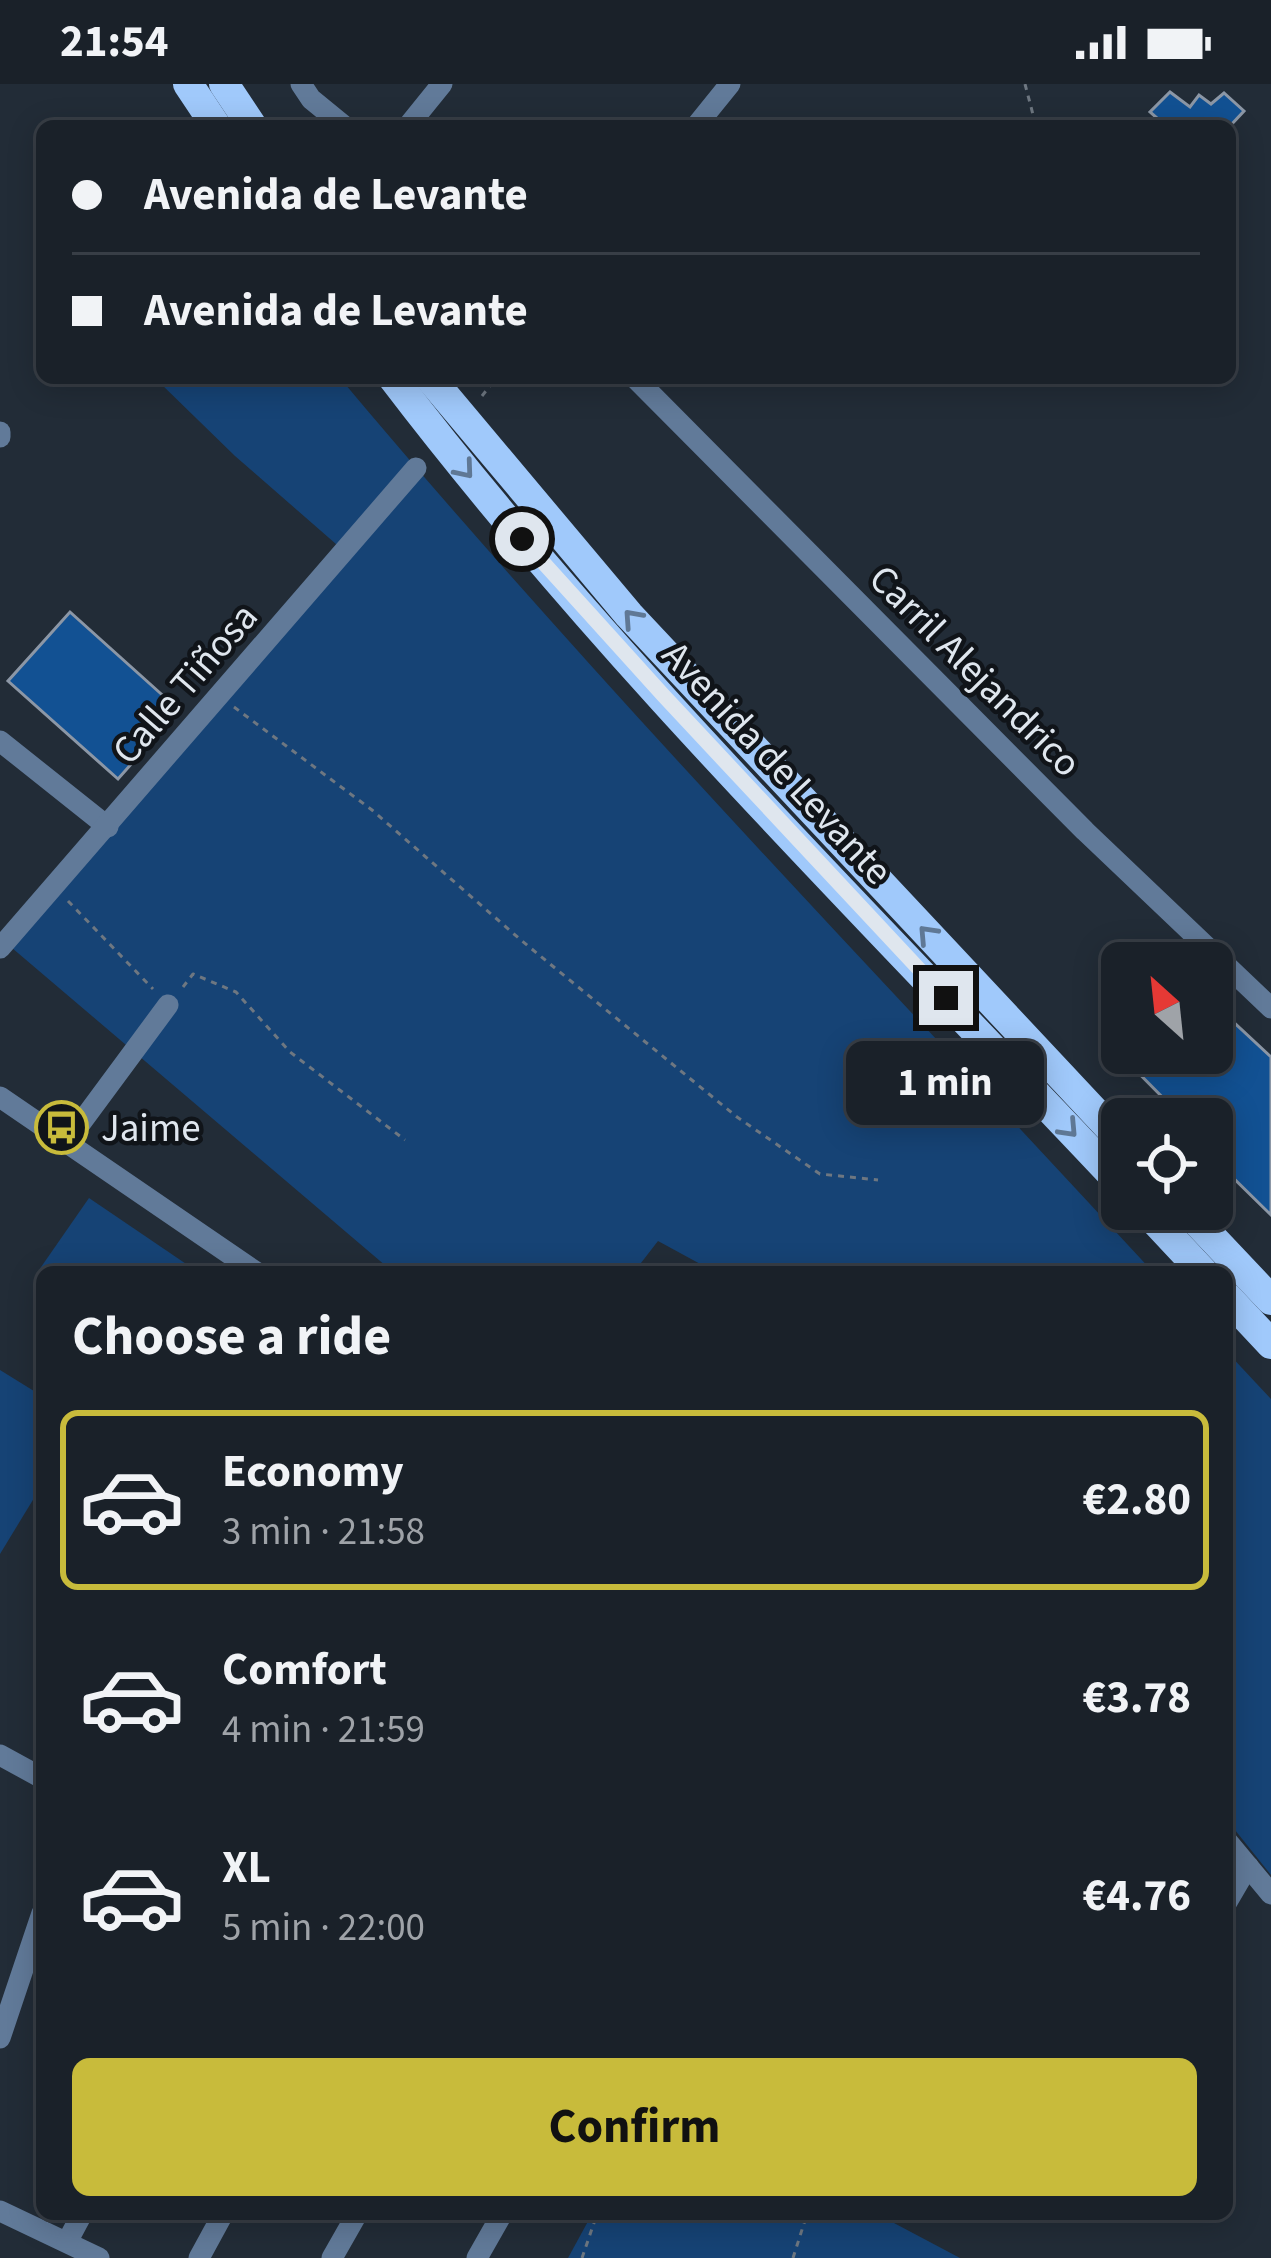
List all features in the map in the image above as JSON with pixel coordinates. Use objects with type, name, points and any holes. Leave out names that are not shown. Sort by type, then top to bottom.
[{"type":"main road","points":[[188,84],[212,120]]},
{"type":"main road","points":[[224,84],[248,120]]},
{"type":"main road","name":"Avenida de Levante","points":[[398,384],[495,507],[606,634],[1101,1163]]},
{"type":"main road","name":"Avenida de Levante","points":[[435,384],[629,615],[1101,1120]]},
{"type":"main road","points":[[1164,1230],[1197,1266]]},
{"type":"main road","points":[[1205,1230],[1271,1300]]},
{"type":"main road","points":[[1233,1303],[1271,1344]]},
{"type":"street","points":[[302,84],[311,99],[337,120]]},
{"type":"street","points":[[414,120],[442,84]]},
{"type":"street","points":[[701,120],[730,84]]},
{"type":"street","name":"Carril Alejandrico","points":[[641,384],[1085,831],[1271,1008]]},
{"type":"street","name":"Calle Tiñosa","points":[[2,943],[416,468]]},
{"type":"street","points":[[0,742],[108,826]]},
{"type":"street","points":[[66,1143],[168,1005]]},
{"type":"street","points":[[0,1097],[248,1266]]},
{"type":"street","points":[[0,1755],[36,1775]]},
{"type":"street","points":[[1233,1848],[1271,1894]]},
{"type":"street","points":[[1233,1892],[1248,1866]]},
{"type":"street","points":[[0,2038],[36,1931]]},
{"type":"street","points":[[0,2211],[99,2258]]},
{"type":"street","points":[[67,2242],[79,2220]]},
{"type":"street","points":[[199,2258],[220,2220]]},
{"type":"street","points":[[332,2258],[354,2220]]},
{"type":"street","points":[[477,2258],[499,2220]]},
{"type":"path","points":[[1025,84],[1034,120]]},
{"type":"path","points":[[220,697],[372,810],[522,941],[737,1117],[820,1174],[878,1180]]},
{"type":"path","points":[[53,888],[84,914],[168,1005],[193,974],[236,992],[290,1052],[405,1140]]},
{"type":"path","points":[[582,2258],[595,2220]]},
{"type":"path","points":[[793,2258],[805,2220]]},
{"type":"shaded area","points":[[161,384],[345,384],[639,719],[1101,1216],[1101,1230],[1114,1230],[1147,1266],[704,1266],[658,1241],[639,1266],[386,1266],[5,942],[344,551]]},
{"type":"shaded area","points":[[89,1198],[189,1266],[42,1266]]},
{"type":"shaded area","points":[[1233,1358],[1271,1399],[1271,1875],[1233,1828]]},
{"type":"shaded area","points":[[0,1370],[36,1392],[36,1495],[0,1554]]},
{"type":"shaded area","points":[[589,2220],[888,2220],[960,2258],[568,2258]]},
{"type":"building","points":[[1170,92],[1190,107],[1199,95],[1211,104],[1224,93],[1244,111],[1236,120],[1159,120],[1150,112]]},
{"type":"building","points":[[70,612],[179,710],[118,779],[8,681]]},
{"type":"building","points":[[1233,1022],[1271,1057],[1271,1215],[1233,1178],[1233,1098],[1163,1098],[1140,1074],[1233,1074]]},
{"type":"place","name":"Jaime","points":[[62,1127]]},
{"type":"route","points":[[522,539],[946,998]]}]
